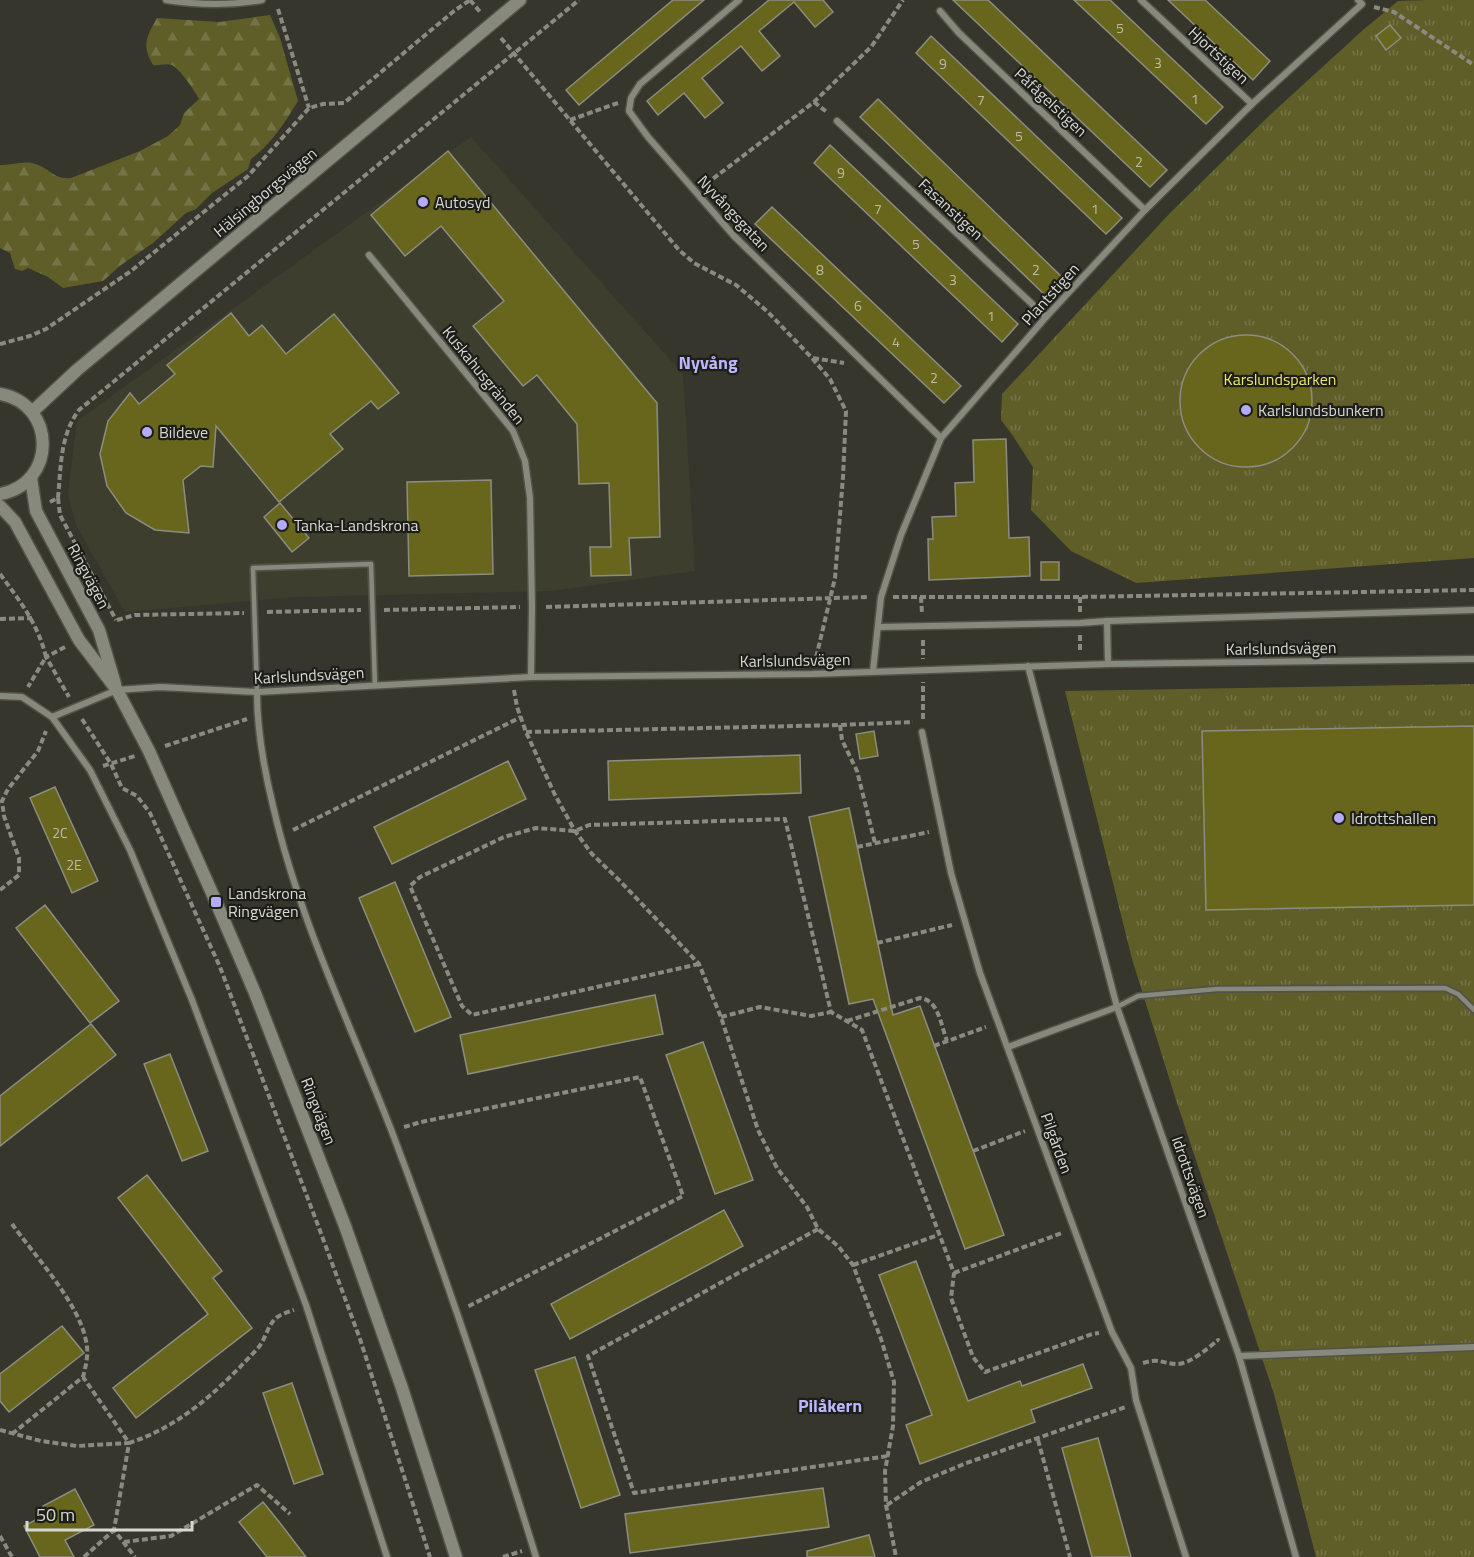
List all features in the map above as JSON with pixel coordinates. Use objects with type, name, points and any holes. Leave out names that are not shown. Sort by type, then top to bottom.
[{"type":"main road","name":"Hälsingborgsvägen","points":[[32,412],[77,370],[520,0]]},
{"type":"main road","points":[[0,394],[20,402],[32,412],[43,440],[41,460],[31,478],[19,487],[0,494]]},
{"type":"main road","name":"Ringvägen","points":[[31,478],[36,511],[99,630],[117,690]]},
{"type":"main road","name":"Ringvägen","points":[[0,506],[15,522],[79,640],[117,690],[150,751],[255,993],[334,1195],[402,1388],[456,1557]]},
{"type":"street","points":[[166,0],[196,5],[261,0]]},
{"type":"street","points":[[631,98],[640,84],[739,0]]},
{"type":"street","name":"Hjortstigen","points":[[1141,0],[1252,104]]},
{"type":"street","name":"Plantstigen","points":[[873,671],[882,597],[901,536],[941,438],[1046,317],[1145,210],[1360,2]]},
{"type":"street","name":"Påfågelstigen","points":[[940,11],[959,33],[1145,210]]},
{"type":"street","name":"Nyvångsgatan","points":[[631,98],[629,111],[648,137],[734,236],[941,438]]},
{"type":"street","name":"Fasanstigen","points":[[837,121],[1046,317]]},
{"type":"street","name":"Kuskahusgränden","points":[[369,255],[513,431],[525,461],[530,498],[531,677]]},
{"type":"street","name":"Karlslundsvägen","points":[[879,627],[1474,610]]},
{"type":"street","points":[[1107,621],[1108,663]]},
{"type":"street","name":"Karlslundsvägen","points":[[52,717],[117,690],[160,687],[257,692],[531,677],[812,674],[1108,663],[1474,659]]},
{"type":"street","name":"Idrottsvägen","points":[[1028,666],[1117,1007],[1239,1356],[1296,1557]]},
{"type":"street","points":[[257,692],[261,758],[280,837],[299,901],[392,1131],[457,1311],[536,1557]]},
{"type":"street","points":[[0,696],[22,697],[52,717],[90,770],[130,850],[192,1000],[306,1305],[387,1557]]},
{"type":"street","name":"Pilgården","points":[[922,732],[941,829],[964,922],[997,1022],[1112,1332],[1131,1368],[1136,1400],[1186,1557]]},
{"type":"street","points":[[1008,1047],[1117,1007]]},
{"type":"street","points":[[1239,1356],[1474,1347]]},
{"type":"lane","points":[[257,692],[253,568],[371,564],[375,686]]},
{"type":"lane","points":[[1117,1007],[1138,996],[1217,989],[1445,988],[1458,994],[1474,1010]]},
{"type":"path","points":[[1,342],[30,336],[46,329],[131,271],[248,176],[309,108],[323,104],[344,103],[470,0],[679,250],[694,263],[736,285],[768,312],[830,380],[846,411],[835,578],[812,674]]},
{"type":"path","points":[[117,620],[60,515],[58,498],[65,436],[71,421],[79,410],[579,0]]},
{"type":"path","points":[[696,192],[814,102],[871,47],[903,0]]},
{"type":"path","points":[[1360,2],[1394,12],[1474,64]]},
{"type":"path","points":[[278,9],[309,108]]},
{"type":"path","points":[[570,120],[631,98]]},
{"type":"path","points":[[812,358],[868,368]]},
{"type":"path","points":[[36,511],[58,498]]},
{"type":"path","points":[[0,574],[32,618],[41,637],[46,657],[74,707],[111,764],[122,788],[137,796],[150,813],[220,967],[360,1339],[430,1557]]},
{"type":"path","points":[[99,630],[117,620],[135,615],[882,597],[1080,597],[1474,590]]},
{"type":"path","points":[[0,619],[32,618]]},
{"type":"path","points":[[1080,628],[1080,652]]},
{"type":"path","points":[[22,697],[46,657],[79,640]]},
{"type":"path","points":[[512,678],[526,732],[555,795],[575,831],[592,854],[620,880],[699,964],[721,1017],[758,1130],[777,1168],[807,1207],[818,1229],[838,1246],[853,1265],[881,1339],[894,1382],[893,1426],[885,1471],[886,1505],[896,1557]]},
{"type":"path","points":[[90,770],[257,716]]},
{"type":"path","points":[[0,890],[19,875],[20,858],[4,816],[2,801],[8,789],[38,751],[52,717]]},
{"type":"path","points":[[280,837],[521,717]]},
{"type":"path","points":[[526,732],[922,721]]},
{"type":"path","points":[[840,725],[842,740],[857,771],[875,843]]},
{"type":"path","points":[[699,964],[472,1015],[462,1006],[410,886],[420,877],[504,837],[536,828],[575,831],[589,825],[785,819],[831,1012]]},
{"type":"path","points":[[857,847],[941,829]]},
{"type":"path","points":[[877,943],[964,922]]},
{"type":"path","points":[[847,1021],[920,998],[927,999],[933,1004],[947,1041]]},
{"type":"path","points":[[721,1017],[760,1007],[811,1016],[831,1012],[862,1030],[954,1273],[951,1298],[973,1357],[985,1372],[1092,1334],[1112,1332]]},
{"type":"path","points":[[934,1046],[997,1022]]},
{"type":"path","points":[[392,1131],[421,1122],[640,1077],[682,1196],[483,1300],[457,1311]]},
{"type":"path","points":[[973,1151],[1037,1127]]},
{"type":"path","points":[[12,1224],[64,1294],[79,1319],[86,1340],[88,1357],[83,1377],[12,1434]]},
{"type":"path","points":[[818,1229],[588,1356],[634,1493],[888,1456]]},
{"type":"path","points":[[954,1273],[1074,1229]]},
{"type":"path","points":[[853,1265],[939,1234]]},
{"type":"path","points":[[0,1430],[41,1441],[77,1446],[129,1443],[153,1435],[183,1417],[223,1385],[261,1345],[274,1318],[306,1305]]},
{"type":"path","points":[[1131,1368],[1155,1359],[1179,1365],[1202,1354],[1218,1340],[1239,1356]]},
{"type":"path","points":[[83,1377],[129,1443],[114,1530],[84,1557]]},
{"type":"path","points":[[886,1505],[921,1482],[964,1464],[1121,1410],[1136,1400]]},
{"type":"path","points":[[1038,1440],[1070,1557]]},
{"type":"path","points":[[123,1542],[171,1536],[257,1485],[290,1514]]},
{"type":"path","points":[[114,1530],[135,1557]]},
{"type":"path","points":[[0,1536],[12,1557]]},
{"type":"shaded area","points":[[471,137],[683,374],[695,571],[551,591],[296,597],[125,612],[76,525],[68,494],[77,421]]},
{"type":"green space","name":"Karslundsparken","points":[[1474,0],[1474,558],[1136,583],[1071,551],[1031,510],[1033,467],[1001,420],[1002,394],[1170,213],[1271,114],[1398,1]]},
{"type":"green space","points":[[270,15],[280,38],[298,101],[271,140],[251,159],[248,169],[212,193],[196,209],[186,213],[153,243],[121,265],[103,281],[63,288],[48,277],[28,268],[22,271],[15,269],[10,253],[0,248],[0,165],[31,163],[56,176],[71,178],[140,151],[168,136],[180,125],[184,113],[199,99],[175,67],[170,64],[153,65],[149,58],[147,41],[157,18],[219,22]]},
{"type":"green space","points":[[1474,684],[1474,1557],[1316,1557],[1274,1394],[1175,1097],[1132,959],[1065,691]]},
{"type":"building","points":[[673,0],[704,0],[579,105],[566,90]]},
{"type":"building","points":[[769,0],[823,0],[833,12],[815,27],[794,2],[759,31],[780,56],[762,71],[741,46],[702,78],[723,103],[705,118],[684,93],[658,115],[647,101]]},
{"type":"building","points":[[953,0],[988,0],[1167,170],[1150,187]]},
{"type":"building","points":[[1074,0],[1110,0],[1223,107],[1206,124]]},
{"type":"building","points":[[1168,0],[1205,0],[1270,61],[1253,80]]},
{"type":"building","points":[[1390,25],[1401,38],[1386,50],[1376,36]]},
{"type":"building","points":[[931,36],[1122,218],[1106,234],[916,53]]},
{"type":"building","points":[[878,99],[1063,278],[1046,296],[860,117]]},
{"type":"building","points":[[830,145],[1018,324],[1002,342],[814,163]]},
{"type":"building","points":[[448,151],[657,403],[660,537],[629,538],[631,575],[591,576],[590,547],[611,547],[609,483],[579,484],[577,424],[537,375],[523,386],[473,326],[504,301],[441,226],[405,256],[371,215]]},
{"type":"building","points":[[772,207],[961,386],[944,403],[755,224]]},
{"type":"building","points":[[231,313],[249,336],[262,325],[286,354],[334,314],[399,393],[378,409],[371,401],[330,434],[343,449],[279,502],[216,426],[213,467],[201,466],[183,480],[189,533],[155,530],[126,513],[107,486],[100,454],[108,421],[130,393],[139,404],[175,374],[167,365]]},
{"type":"building","name":"Karlslundsbunkern","points":[[1246,335],[1271,340],[1292,355],[1307,376],[1312,401],[1307,426],[1292,447],[1271,462],[1246,467],[1221,462],[1200,447],[1185,426],[1180,401],[1185,376],[1200,355],[1221,340]]},
{"type":"building","points":[[1006,439],[1009,538],[1029,537],[1030,576],[929,580],[928,539],[933,539],[932,517],[956,516],[955,483],[974,482],[973,440]]},
{"type":"building","points":[[491,480],[493,574],[409,576],[407,482]]},
{"type":"building","points":[[280,503],[309,538],[292,552],[264,517]]},
{"type":"building","points":[[1041,562],[1059,562],[1059,580],[1041,580]]},
{"type":"building","name":"Idrottshallen","points":[[1474,726],[1474,905],[1206,910],[1202,731]]},
{"type":"building","points":[[874,731],[878,756],[860,759],[856,734]]},
{"type":"building","points":[[800,755],[801,793],[609,800],[608,761]]},
{"type":"building","points":[[508,761],[526,799],[392,864],[374,827]]},
{"type":"building","points":[[55,787],[98,881],[72,893],[30,798]]},
{"type":"building","points":[[849,808],[893,1015],[920,1006],[1004,1235],[965,1249],[873,999],[849,1004],[809,817]]},
{"type":"building","points":[[395,882],[451,1017],[415,1032],[359,898]]},
{"type":"building","points":[[45,905],[119,1001],[90,1023],[16,928]]},
{"type":"building","points":[[655,995],[663,1034],[468,1074],[460,1035]]},
{"type":"building","points":[[91,1024],[116,1055],[0,1146],[0,1096]]},
{"type":"building","points":[[703,1042],[753,1180],[715,1194],[666,1055]]},
{"type":"building","points":[[170,1054],[208,1151],[182,1161],[144,1064]]},
{"type":"building","points":[[147,1175],[222,1271],[213,1278],[252,1328],[136,1418],[113,1388],[208,1314],[118,1198]]},
{"type":"building","points":[[724,1210],[743,1246],[570,1339],[551,1304]]},
{"type":"building","points":[[916,1261],[968,1401],[1020,1381],[1022,1386],[1083,1364],[1092,1388],[1031,1410],[1035,1422],[920,1464],[906,1425],[932,1415],[879,1275]]},
{"type":"building","points":[[62,1326],[84,1353],[9,1412],[0,1401],[0,1374]]},
{"type":"building","points":[[575,1357],[620,1495],[581,1508],[535,1370]]},
{"type":"building","points":[[292,1383],[323,1474],[294,1484],[263,1393]]},
{"type":"building","points":[[1098,1438],[1131,1557],[1092,1557],[1062,1448]]},
{"type":"building","points":[[823,1488],[829,1527],[630,1553],[625,1514]]},
{"type":"building","points":[[75,1489],[94,1525],[65,1540],[74,1557],[40,1557],[24,1526],[47,1514],[43,1506]]},
{"type":"building","points":[[263,1502],[306,1557],[267,1557],[239,1522]]},
{"type":"building","points":[[869,1535],[875,1557],[807,1557],[807,1551]]},
{"type":"place","name":"Autosyd","points":[[423,202]]},
{"type":"place","name":"Karlslundsbunkern","points":[[1246,410]]},
{"type":"place","name":"Bildeve","points":[[147,432]]},
{"type":"place","name":"Tanka-Landskrona","points":[[282,525]]},
{"type":"place","name":"Idrottshallen","points":[[1339,818]]},
{"type":"place","name":"Landskrona Ringvägen","points":[[216,902]]},
{"type":"district","name":"Nyvång","points":[[708,362]]},
{"type":"district","name":"Pilåkern","points":[[830,1405]]}]
